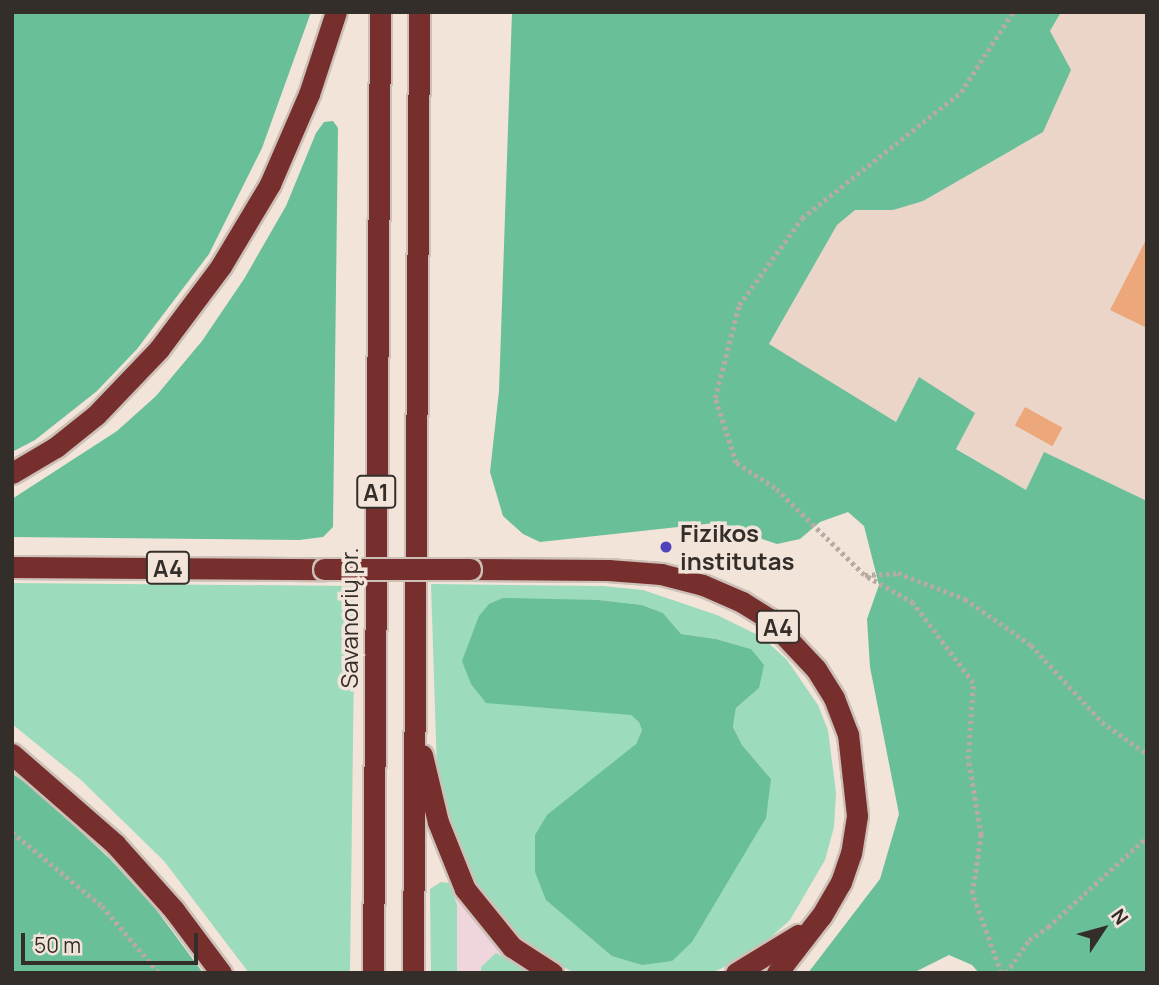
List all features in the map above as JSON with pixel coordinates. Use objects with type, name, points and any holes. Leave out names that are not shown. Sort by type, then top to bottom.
[{"type":"highway","points":[[12,473],[56,447],[96,415],[159,349],[220,265],[270,184],[309,94],[336,12]]},
{"type":"highway","name":"Savanorių pr.","points":[[373,973],[380,12]]},
{"type":"highway","name":"A1","points":[[414,973],[419,12]]},
{"type":"highway","name":"A4","points":[[12,567],[608,570],[661,574],[703,585],[742,602],[768,618],[792,640],[816,669],[834,698],[848,734],[855,773],[857,816],[851,853],[841,882],[821,916],[777,973]]},
{"type":"highway","points":[[414,721],[438,822],[465,889],[512,947],[552,973]]},
{"type":"highway","points":[[12,754],[115,844],[174,910],[221,973]]},
{"type":"highway","points":[[736,973],[785,945],[821,916]]},
{"type":"path","points":[[1003,973],[972,894],[981,835],[968,760],[973,682],[913,603],[864,575],[775,488],[736,463],[715,398],[738,305],[802,218],[961,92],[1013,12]]},
{"type":"path","points":[[864,575],[898,573],[965,599],[1031,645],[1102,722],[1147,754]]},
{"type":"path","points":[[12,832],[102,906],[159,973]]},
{"type":"path","points":[[1003,973],[1029,940],[1048,928],[1147,836]]},
{"type":"shaded area","points":[[1061,12],[1147,12],[1147,501],[1045,453],[1026,491],[956,448],[919,378],[896,423],[769,345],[837,225],[855,210],[893,210],[1050,31]]},
{"type":"shaded area","points":[[441,882],[449,883],[472,918],[510,960],[531,973],[431,973],[430,889]]},
{"type":"green space","points":[[12,12],[311,12],[262,148],[209,254],[137,349],[97,391],[35,440],[12,452]]},
{"type":"green space","points":[[512,12],[1061,12],[1050,31],[1071,70],[1043,132],[923,201],[893,210],[855,210],[837,225],[769,344],[896,422],[919,377],[975,413],[956,449],[1026,490],[1044,452],[1147,501],[1147,973],[979,973],[972,965],[949,955],[913,973],[808,973],[880,879],[899,814],[870,667],[867,619],[879,585],[864,526],[848,512],[820,522],[800,539],[777,544],[715,523],[540,542],[523,534],[503,516],[490,472],[499,391]]},
{"type":"green space","points":[[333,121],[338,128],[333,527],[323,537],[299,540],[12,537],[12,499],[117,431],[156,396],[202,341],[244,279],[286,206],[316,133],[324,122]]},
{"type":"green space","points":[[12,583],[355,586],[350,973],[249,973],[164,861],[81,780],[12,724]]},
{"type":"green space","points":[[431,584],[603,586],[643,590],[717,615],[762,637],[787,660],[818,705],[828,730],[836,793],[834,827],[825,860],[790,920],[761,946],[736,962],[711,973],[575,973],[548,959],[515,933],[477,885],[444,806],[437,771]],"holes":[[[599,600],[642,605],[663,613],[681,634],[716,639],[751,649],[759,688],[736,708],[733,727],[742,745],[771,779],[623,757],[636,744],[642,730],[640,722],[631,715]]]},
{"type":"green space","points":[[503,598],[599,600],[642,605],[663,613],[681,634],[716,639],[751,649],[764,665],[759,688],[736,708],[733,727],[742,745],[771,779],[766,818],[692,942],[672,961],[642,965],[612,956],[546,900],[535,872],[535,835],[547,815],[636,744],[642,730],[639,722],[631,715],[486,703],[471,684],[462,661],[479,616],[489,604]]},
{"type":"green space","points":[[12,773],[43,796],[110,859],[155,908],[203,973],[12,973]]},
{"type":"green space","points":[[441,882],[449,883],[457,905],[457,973],[431,973],[430,889]]},
{"type":"green space","points":[[496,953],[531,973],[481,973],[481,967]]},
{"type":"building","points":[[1147,238],[1147,328],[1110,310]]},
{"type":"building","points":[[1025,407],[1063,428],[1052,446],[1015,425]]},
{"type":"place","name":"Fizikos institutas","points":[[666,547]]}]
